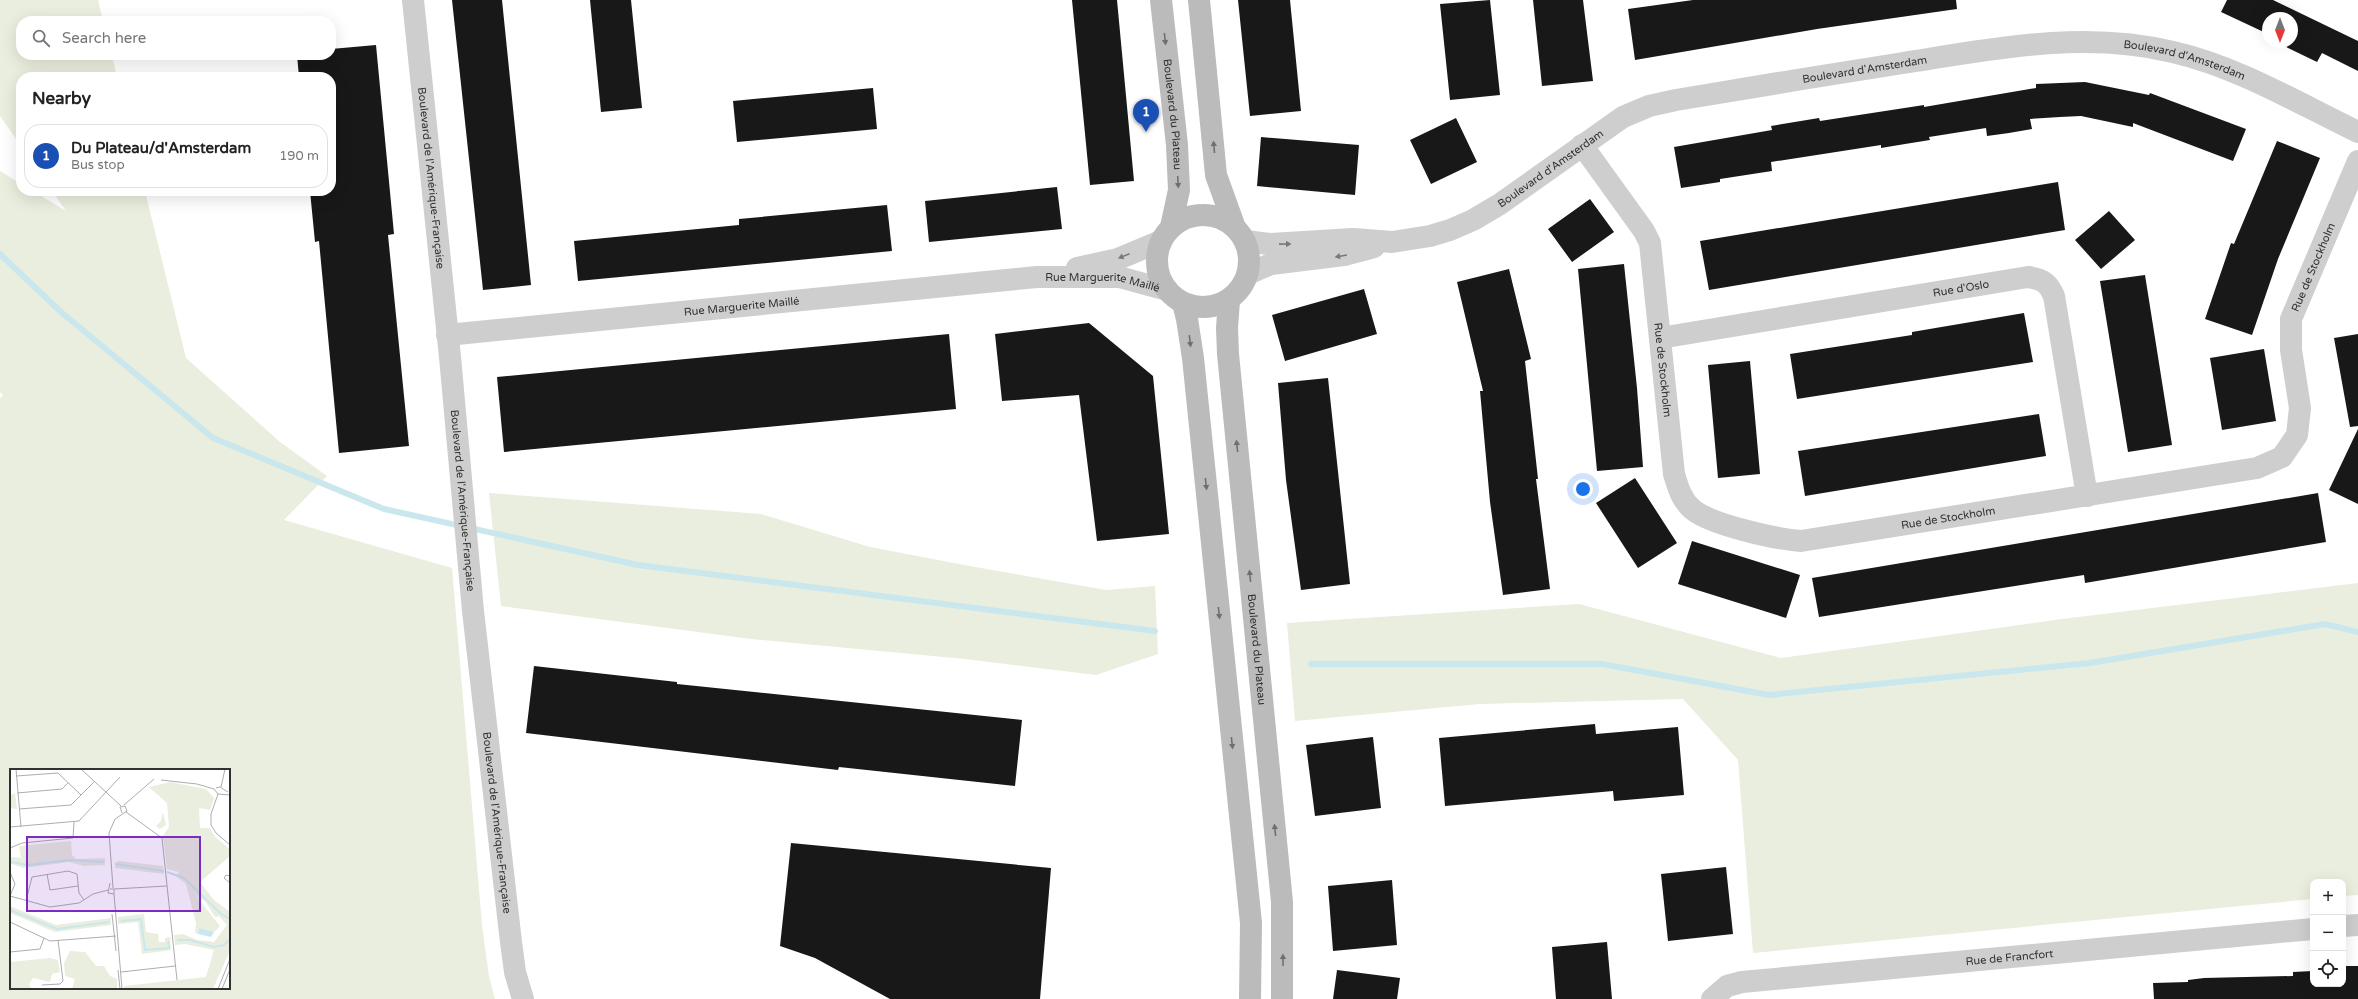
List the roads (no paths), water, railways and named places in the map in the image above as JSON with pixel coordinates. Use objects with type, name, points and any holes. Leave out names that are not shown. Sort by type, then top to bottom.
[{"type":"main road","name":"Boulevard du Plateau","points":[[1161,0],[1177,145],[1178,183],[1166,234]]},
{"type":"main road","points":[[1175,297],[1198,307],[1215,306],[1229,300],[1241,289],[1248,274],[1250,263],[1240,233],[1216,175],[1199,0]]},
{"type":"main road","points":[[1240,233],[1219,217],[1202,214],[1185,218],[1166,234],[1156,258],[1159,275],[1175,297],[1192,352],[1251,924],[1250,999]]},
{"type":"main road","name":"Boulevard du Plateau","points":[[1229,300],[1227,328],[1228,354],[1282,902],[1282,999]]},
{"type":"street","name":"Boulevard de l'Amérique-Française","points":[[413,0],[473,611],[512,950],[523,999]]},
{"type":"street","name":"Boulevard d'Amsterdam","points":[[1248,274],[1271,264],[1344,255],[1392,242],[1430,236],[1473,220],[1500,204],[1623,117],[1649,106],[1676,100],[2016,45],[2074,41],[2172,51],[2194,57],[2246,78],[2358,132]]},
{"type":"street","name":"Rue de Stockholm","points":[[1582,145],[1648,237],[1651,250],[1674,474],[1680,493],[1693,509],[1710,519],[1767,536],[1801,541],[2257,468],[2282,457],[2297,435],[2300,408],[2291,350],[2291,319],[2358,161]]},
{"type":"street","name":"Boulevard d'Amsterdam","points":[[1240,233],[1269,244],[1345,240],[1392,242]]},
{"type":"street","name":"Rue Marguerite Maillé","points":[[1037,277],[1118,259],[1166,234]]},
{"type":"street","name":"Rue Marguerite Maillé","points":[[447,335],[1037,277],[1119,277],[1175,297]]},
{"type":"street","name":"Rue d'Oslo","points":[[1660,338],[2028,277],[2040,279],[2049,285],[2054,296],[2087,496]]},
{"type":"street","points":[[2346,926],[2358,925]]},
{"type":"street","name":"Rue de Francfort","points":[[1712,999],[1727,986],[1742,982],[2310,929]]},
{"type":"waterway","points":[[0,254],[61,312],[213,438],[384,509],[638,565],[1155,631]]},
{"type":"waterway","points":[[1311,664],[1602,664],[1769,695],[2090,663],[2325,624],[2358,632]]},
{"type":"place","name":"Du Plateau/d'Amsterdam","points":[[1146,132]]}]
